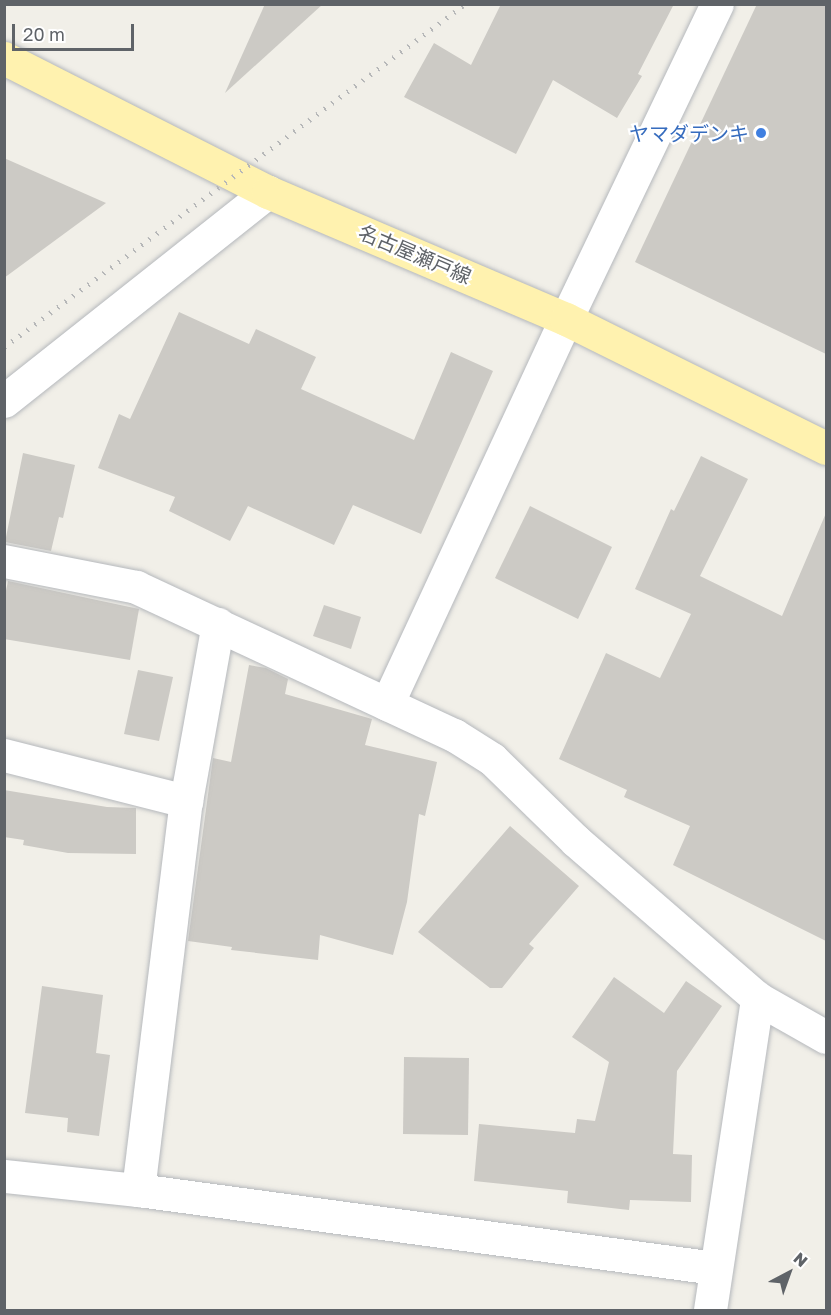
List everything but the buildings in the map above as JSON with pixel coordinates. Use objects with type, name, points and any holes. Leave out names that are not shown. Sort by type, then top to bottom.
[{"type":"main road","name":"名古屋瀬戸線","points":[[4,58],[268,192],[566,319],[826,448]]},
{"type":"street","points":[[387,704],[566,319],[717,4]]},
{"type":"street","points":[[4,401],[268,192]]},
{"type":"street","points":[[4,561],[136,587],[454,735],[492,759],[576,841],[757,998],[826,1037]]},
{"type":"street","points":[[138,1190],[186,801],[218,624]]},
{"type":"street","points":[[4,755],[186,801]]},
{"type":"street","points":[[710,1311],[757,998]]},
{"type":"street","points":[[4,1176],[138,1190],[715,1268]]},
{"type":"railway","points":[[4,347],[465,4]]},
{"type":"place","name":"ヤマダデンキ","points":[[761,133]]}]
